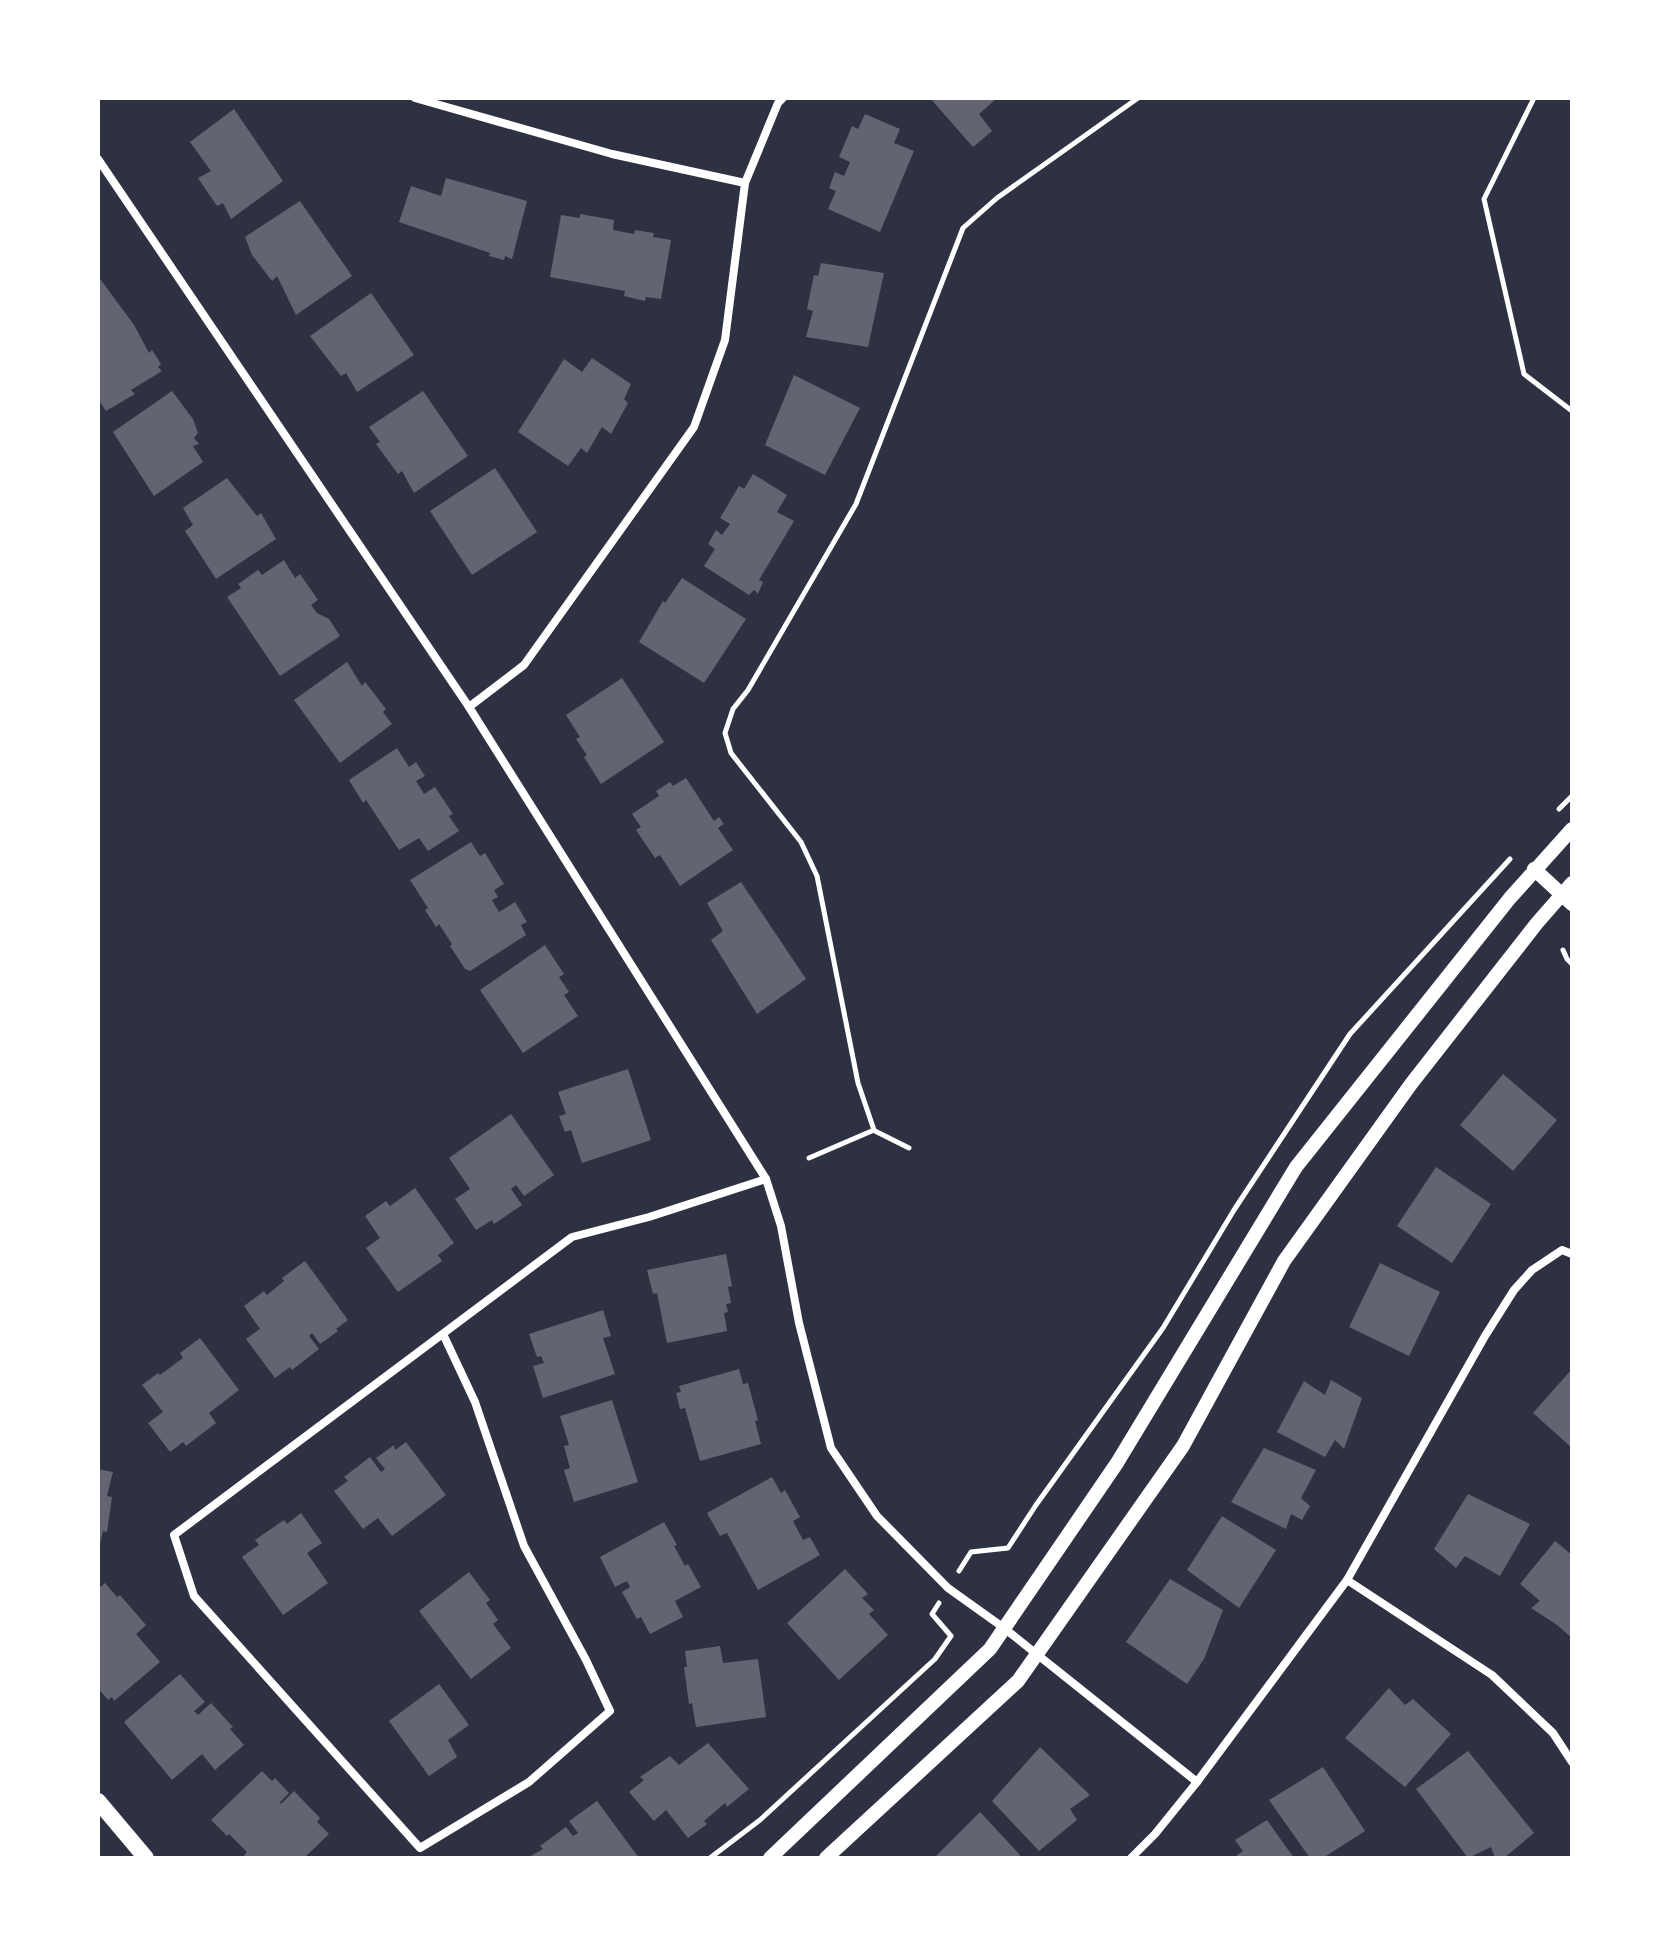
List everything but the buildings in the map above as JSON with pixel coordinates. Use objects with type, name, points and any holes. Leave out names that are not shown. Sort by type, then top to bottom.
[{"type":"main road","points":[[98,1801],[146,1858]]},
{"type":"street","points":[[415,98],[612,154],[745,183]]},
{"type":"street","points":[[469,707],[524,665],[694,427],[725,340],[745,183],[778,103],[783,98]]},
{"type":"street","points":[[98,159],[469,707],[766,1179],[781,1226],[799,1323],[831,1448],[877,1516],[948,1588],[1004,1628],[1197,1782]]},
{"type":"street","points":[[770,1858],[990,1649],[1117,1463],[1296,1167],[1534,869],[1572,829]]},
{"type":"street","points":[[826,1858],[1018,1681],[1183,1446],[1284,1261],[1411,1084],[1537,923],[1569,894],[1534,869]]},
{"type":"street","points":[[443,1334],[475,1402],[524,1546],[610,1711],[529,1782],[420,1848],[194,1596],[174,1535],[572,1237],[649,1217],[766,1179]]},
{"type":"street","points":[[1131,1858],[1197,1782],[1347,1580],[1514,1290],[1532,1270],[1562,1250],[1572,1254]]},
{"type":"street","points":[[1347,1580],[1492,1675],[1553,1733],[1572,1762]]},
{"type":"path","points":[[909,1148],[874,1130],[858,1083],[817,876],[801,842],[731,753],[725,733],[733,709],[748,690],[856,504],[963,228],[997,198],[1138,98]]},
{"type":"path","points":[[1534,98],[1484,199],[1524,374],[1572,411]]},
{"type":"path","points":[[1552,816],[1572,796]]},
{"type":"path","points":[[710,1858],[760,1820],[935,1659],[951,1636],[932,1614],[971,1552],[1008,1548],[1163,1328],[1234,1210],[1350,1034],[1512,857]]},
{"type":"path","points":[[1563,950],[1572,964]]},
{"type":"path","points":[[809,1158],[874,1130]]}]
